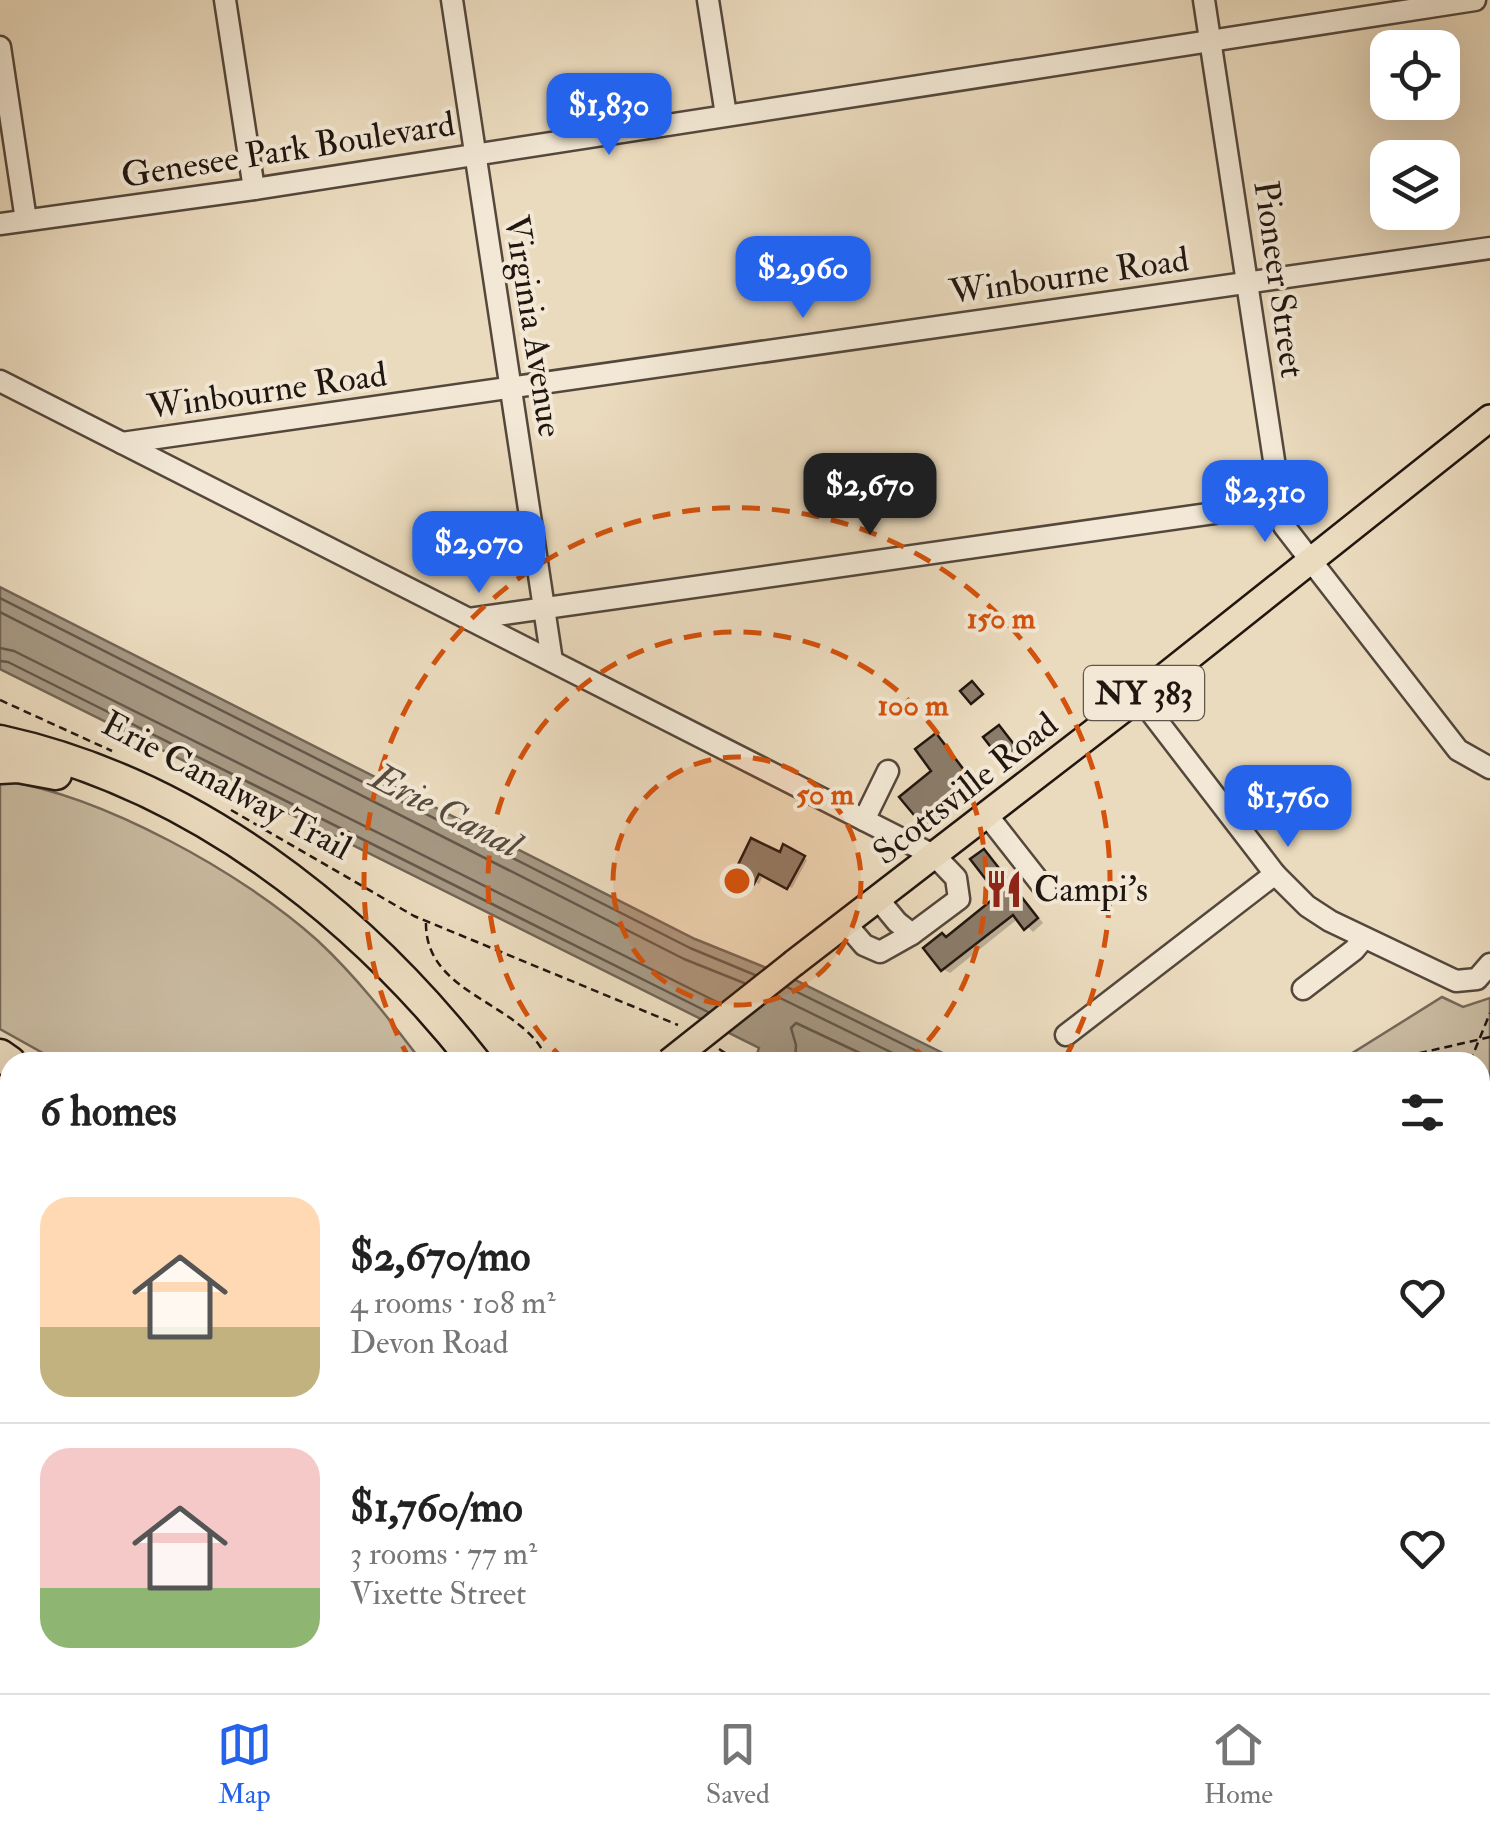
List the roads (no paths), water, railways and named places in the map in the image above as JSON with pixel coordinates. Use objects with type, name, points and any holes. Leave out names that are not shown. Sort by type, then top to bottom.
[{"type":"highway","points":[[0,741],[122,781],[210,826],[264,860],[374,949],[432,1008],[467,1052]]},
{"type":"highway","points":[[0,768],[48,772],[105,792],[169,822],[242,865],[336,938],[441,1052]]},
{"type":"main road","name":"Scottsville Road","points":[[682,1052],[1490,418]]},
{"type":"street","points":[[226,0],[254,189]]},
{"type":"street","name":"Virginia Avenue","points":[[452,0],[552,661]]},
{"type":"street","points":[[708,0],[726,115]]},
{"type":"street","name":"Pioneer Street","points":[[1204,0],[1278,504],[1288,534],[1458,750],[1490,768]]},
{"type":"street","name":"Genesee Park Boulevard","points":[[0,224],[254,189],[1475,0]]},
{"type":"street","points":[[0,47],[26,220]]},
{"type":"street","name":"Winbourne Road","points":[[122,443],[1490,248]]},
{"type":"street","points":[[0,381],[934,856],[956,878],[959,899],[880,952],[864,945],[846,924]]},
{"type":"street","points":[[468,619],[1278,504]]},
{"type":"street","points":[[1138,697],[1275,874],[1315,912],[1449,979],[1472,981],[1482,976],[1490,964]]},
{"type":"street","points":[[864,820],[888,771]]},
{"type":"street","points":[[987,815],[1045,889]]},
{"type":"street","points":[[1066,1035],[1275,874]]},
{"type":"street","points":[[878,899],[896,922],[912,934]]},
{"type":"street","points":[[1304,989],[1364,938]]},
{"type":"water","points":[[0,587],[695,939],[789,977],[941,1052],[758,1052],[759,1048],[0,669]]},
{"type":"place","name":"Campi's","points":[[1004,889]]},
{"type":"water label","name":"Erie Canal","points":[[446,810]]}]
